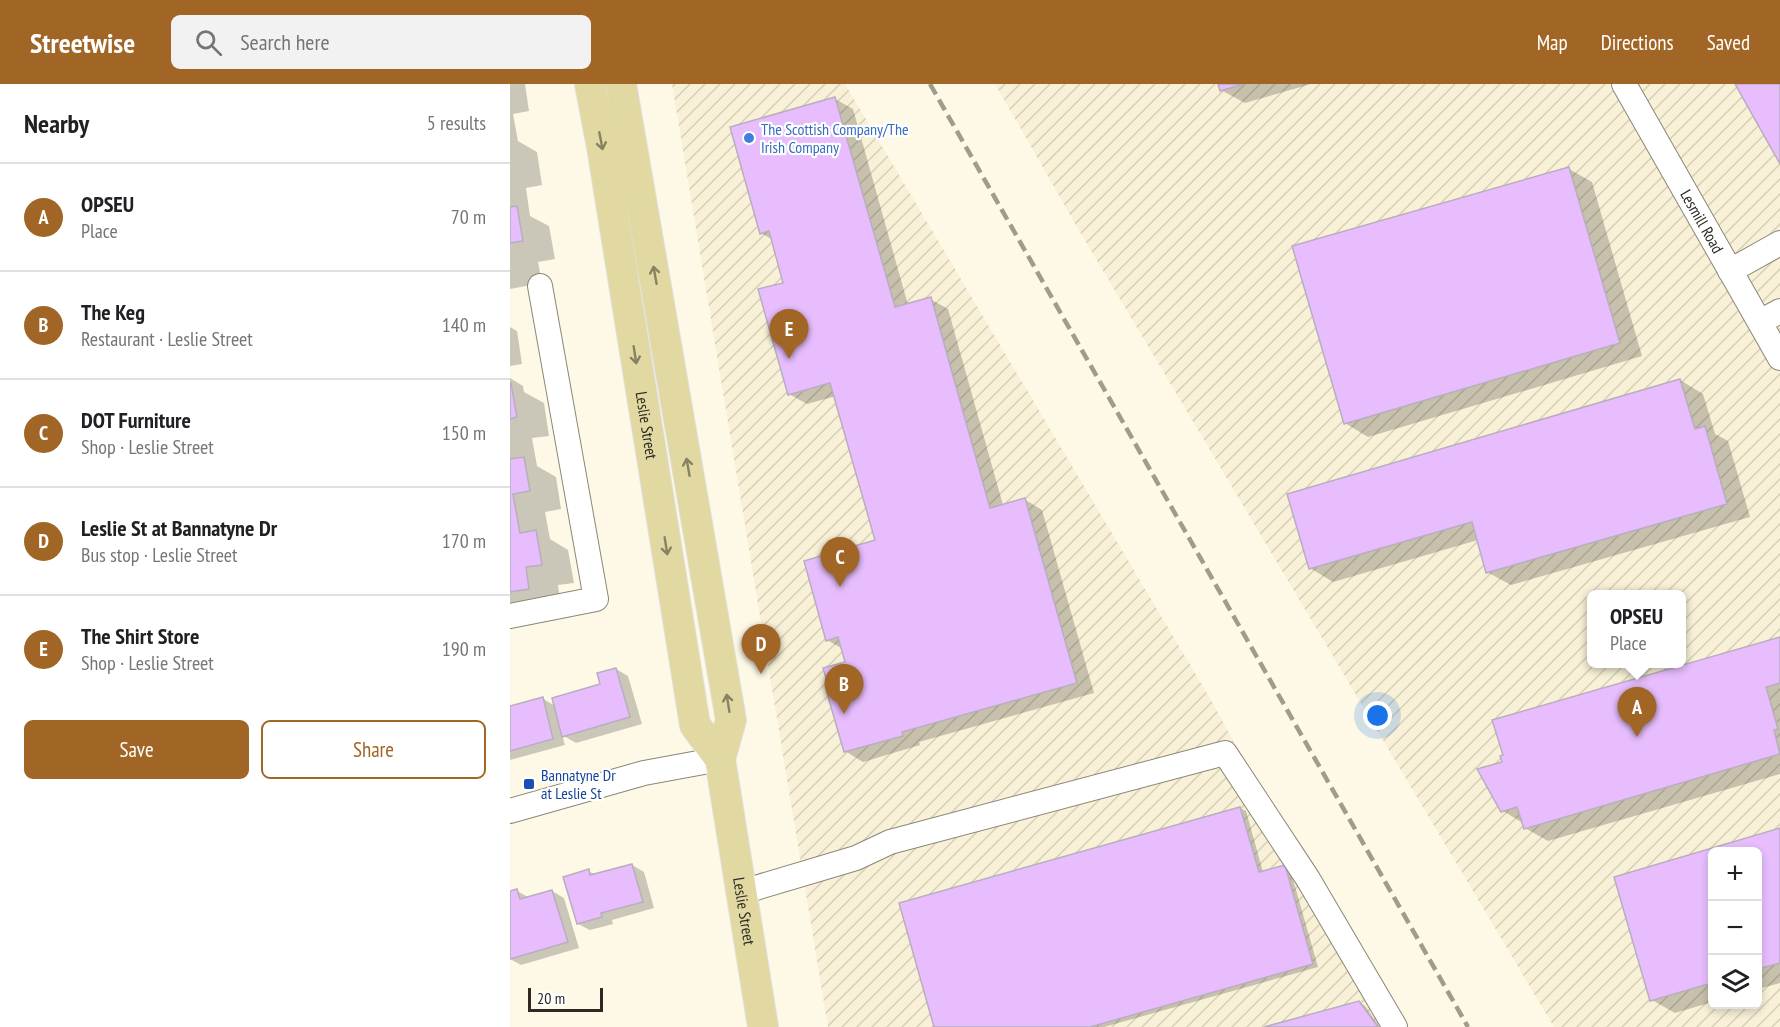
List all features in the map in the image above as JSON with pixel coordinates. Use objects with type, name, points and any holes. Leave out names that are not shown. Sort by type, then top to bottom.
[{"type":"main road","name":"Leslie Street","points":[[590,84],[695,725],[720,759]]},
{"type":"main road","name":"Leslie Street","points":[[621,84],[731,720],[720,759],[763,1027]]},
{"type":"main road","points":[[660,514],[695,505]]},
{"type":"street","name":"Lesmill Road","points":[[1624,84],[1730,271],[1770,317],[1780,358]]},
{"type":"street","points":[[1730,271],[1780,243]]},
{"type":"street","points":[[510,616],[596,599],[540,286]]},
{"type":"street","points":[[742,892],[856,858],[890,842],[1225,753],[1308,879],[1395,1027]]},
{"type":"street","points":[[510,812],[644,773],[720,759]]},
{"type":"shaded area","points":[[672,84],[845,84],[1211,700],[1389,1027],[828,1027]]},
{"type":"shaded area","points":[[995,84],[1780,84],[1780,1027],[1554,1027],[1077,227]]},
{"type":"building","points":[[1218,84],[1244,84],[1220,91]]},
{"type":"building","points":[[1735,84],[1780,84],[1780,164]]},
{"type":"building","points":[[835,97],[895,307],[931,297],[990,508],[1025,498],[1077,683],[902,732],[903,736],[844,752],[827,693],[830,692],[823,668],[845,662],[838,637],[826,641],[804,561],[875,540],[830,383],[788,395],[758,289],[783,283],[769,231],[760,234],[730,127]]},
{"type":"building","points":[[1569,167],[1620,343],[1344,424],[1292,246]]},
{"type":"building","points":[[517,206],[523,241],[510,243],[510,207]]},
{"type":"building","points":[[1680,379],[1695,429],[1705,426],[1727,504],[1486,573],[1472,522],[1309,569],[1287,494]]},
{"type":"building","points":[[510,383],[517,417],[510,419]]},
{"type":"building","points":[[524,457],[530,491],[513,494],[520,533],[536,530],[542,565],[526,567],[529,589],[510,592],[510,459]]},
{"type":"building","points":[[1780,637],[1780,683],[1766,687],[1778,729],[1774,730],[1780,754],[1524,829],[1517,807],[1501,812],[1477,769],[1502,762],[1500,756],[1503,755],[1492,720],[1672,668],[1686,668],[1686,664]]},
{"type":"building","points":[[616,668],[630,717],[562,737],[552,698],[600,684],[597,673]]},
{"type":"building","points":[[543,697],[553,739],[510,751],[510,706]]},
{"type":"building","points":[[1240,807],[1259,872],[1285,865],[1313,964],[1090,1027],[934,1027],[899,903]]},
{"type":"building","points":[[1780,828],[1780,963],[1762,968],[1762,847],[1716,847]]},
{"type":"building","points":[[1708,849],[1708,984],[1650,1001],[1614,877]]},
{"type":"building","points":[[632,864],[643,902],[601,913],[602,917],[577,924],[563,877],[589,869],[590,875]]},
{"type":"building","points":[[517,889],[520,899],[552,890],[568,942],[510,959],[510,891]]},
{"type":"building","points":[[1359,1001],[1378,1027],[1264,1027]]},
{"type":"railway","points":[[930,84],[1468,1027]]},
{"type":"place","name":"The Scottish Company/The Irish Company","points":[[749,138]]},
{"type":"place","name":"The Shirt Store","points":[[789,359]]},
{"type":"place","name":"DOT Furniture","points":[[840,587]]},
{"type":"place","name":"Leslie St at Bannatyne Dr","points":[[761,674]]},
{"type":"place","name":"The Keg","points":[[844,714]]},
{"type":"place","name":"OPSEU","points":[[1637,737]]},
{"type":"place","name":"Bannatyne Dr at Leslie St","points":[[529,784]]}]
